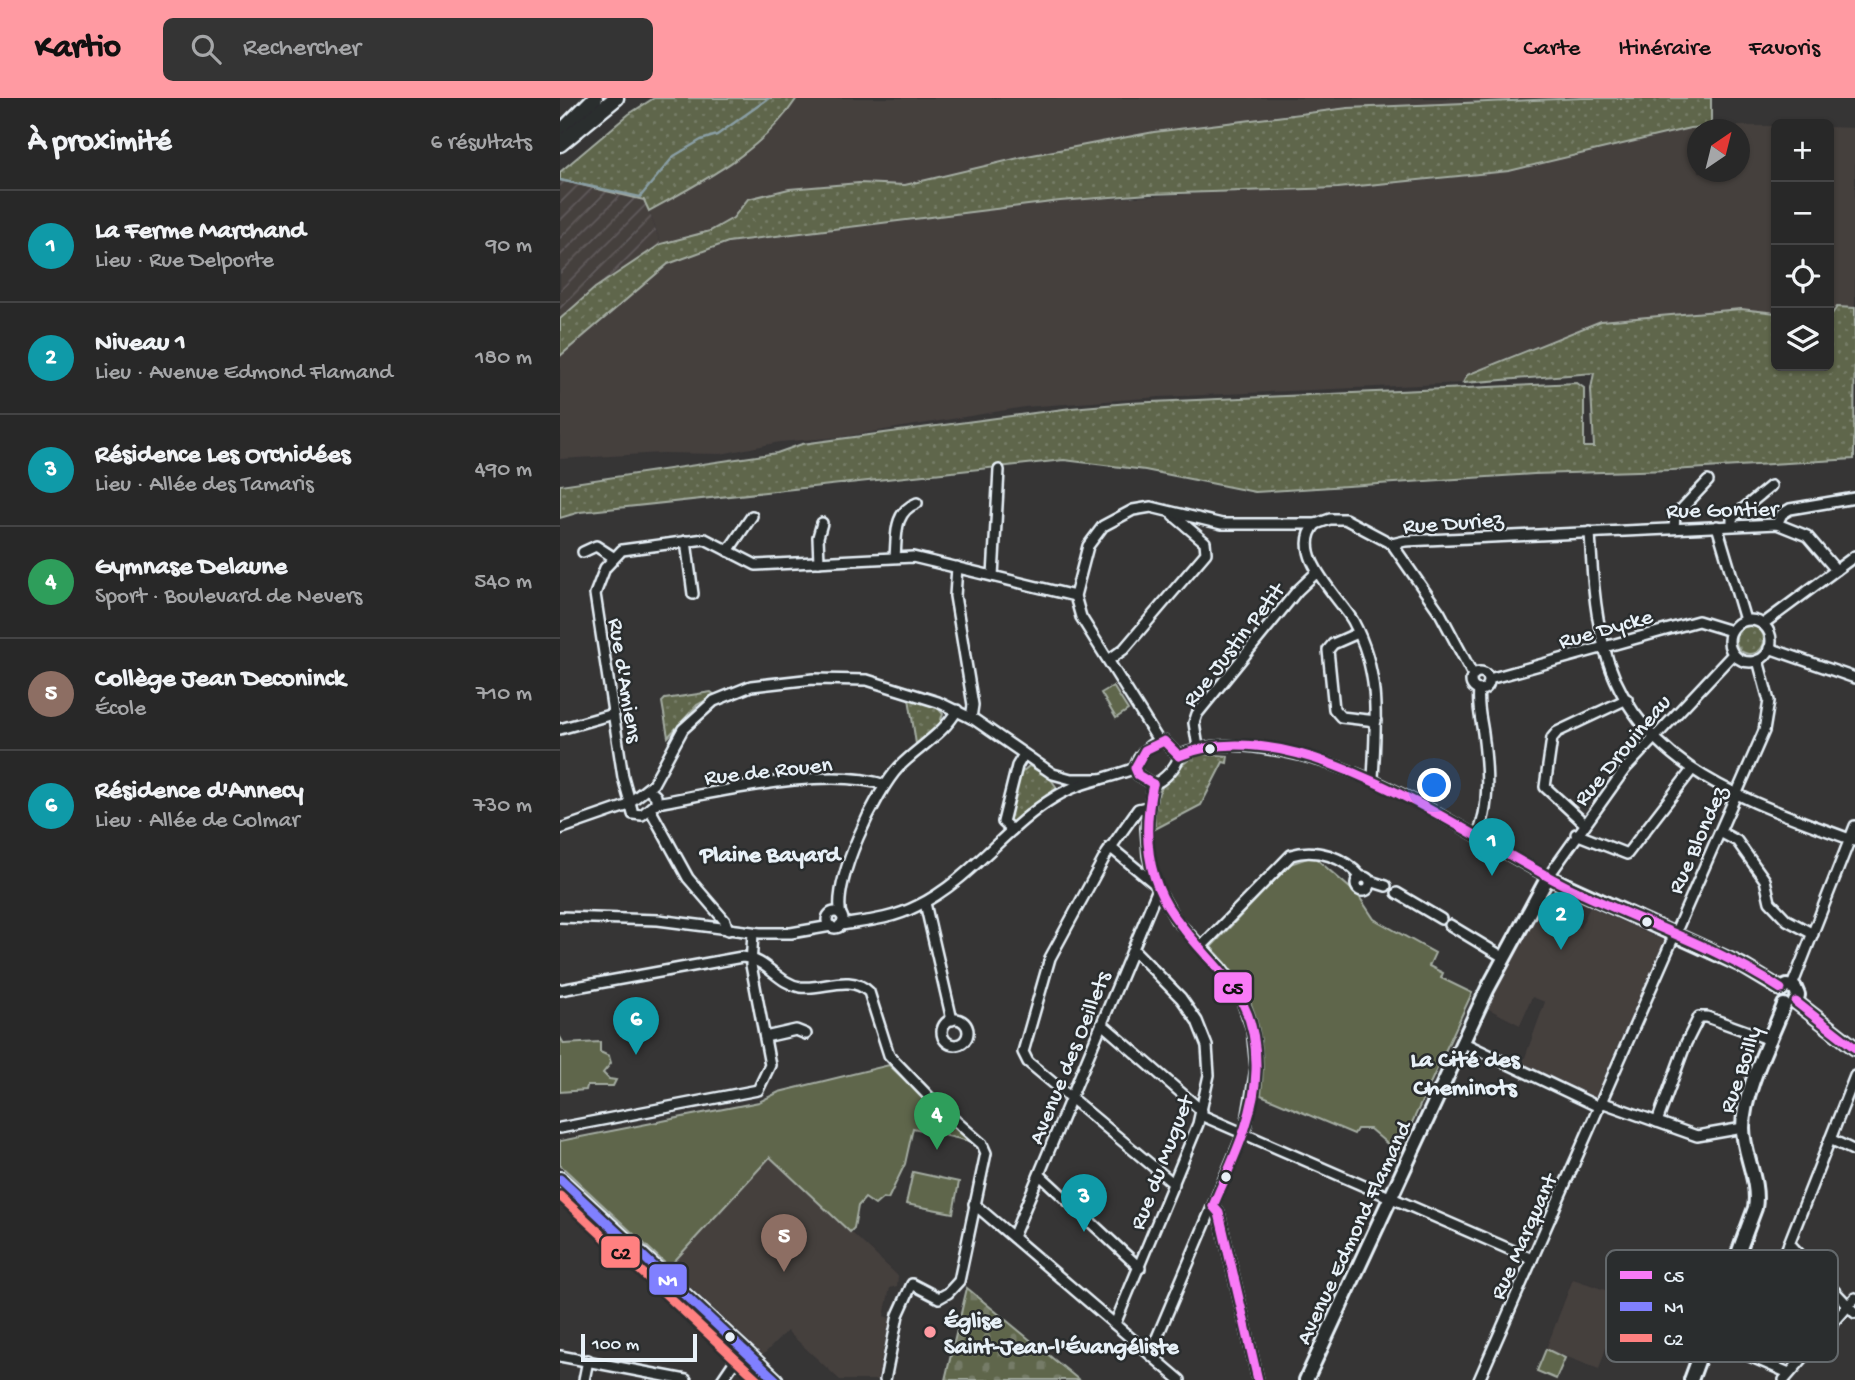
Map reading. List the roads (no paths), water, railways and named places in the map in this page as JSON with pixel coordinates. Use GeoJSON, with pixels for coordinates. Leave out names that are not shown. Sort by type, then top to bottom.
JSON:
{"type":"FeatureCollection","features":[{"type":"Feature","properties":{"kind":"main road"},"geometry":{"type":"LineString","coordinates":[[560,130],[595,98]]}},
{"type":"Feature","properties":{"kind":"main road"},"geometry":{"type":"LineString","coordinates":[[560,144],[616,98]]}},
{"type":"Feature","properties":{"kind":"street"},"geometry":{"type":"LineString","coordinates":[[560,130],[589,98]]}},
{"type":"Feature","properties":{"kind":"street"},"geometry":{"type":"LineString","coordinates":[[993,576],[999,470]]}},
{"type":"Feature","properties":{"kind":"street"},"geometry":{"type":"LineString","coordinates":[[1674,528],[1676,514],[1708,481]]}},
{"type":"Feature","properties":{"kind":"street"},"geometry":{"type":"LineString","coordinates":[[1732,525],[1732,518],[1771,486]]}},
{"type":"Feature","properties":{"kind":"street"},"geometry":{"type":"LineString","coordinates":[[1777,524],[1781,515],[1790,509],[1855,498]]}},
{"type":"Feature","properties":{"kind":"street"},"geometry":{"type":"LineString","coordinates":[[895,558],[900,517],[917,503]]}},
{"type":"Feature","properties":{"kind":"street"},"geometry":{"type":"LineString","coordinates":[[1179,755],[1167,743],[1158,740],[1082,617],[1075,596],[1084,554],[1094,534],[1113,519],[1136,509],[1170,512],[1219,524],[1316,524],[1308,540],[1317,572],[1359,633],[1373,677],[1376,721],[1373,778]]}},
{"type":"Feature","properties":{"kind":"street"},"geometry":{"type":"LineString","coordinates":[[1110,659],[1122,650],[1205,555],[1205,542],[1170,512]]}},
{"type":"Feature","properties":{"kind":"street"},"geometry":{"type":"LineString","coordinates":[[728,551],[752,516]]}},
{"type":"Feature","properties":{"kind":"street","name":"Rue Duriez"},"geometry":{"type":"LineString","coordinates":[[1316,524],[1325,519],[1348,520],[1392,544],[1405,541],[1590,532]]}},
{"type":"Feature","properties":{"kind":"street"},"geometry":{"type":"LineString","coordinates":[[819,562],[818,537],[822,523]]}},
{"type":"Feature","properties":{"kind":"street","name":"Rue Gontier"},"geometry":{"type":"LineString","coordinates":[[1590,532],[1777,524],[1807,536],[1836,570]]}},
{"type":"Feature","properties":{"kind":"street"},"geometry":{"type":"LineString","coordinates":[[1717,526],[1745,620]]}},
{"type":"Feature","properties":{"kind":"street"},"geometry":{"type":"LineString","coordinates":[[1590,532],[1604,647],[1627,699],[1653,736],[1692,771],[1736,795],[1852,840]]}},
{"type":"Feature","properties":{"kind":"street"},"geometry":{"type":"LineString","coordinates":[[583,552],[597,546],[613,557],[626,549],[708,539],[756,565],[913,557],[1075,596]]}},
{"type":"Feature","properties":{"kind":"street"},"geometry":{"type":"LineString","coordinates":[[686,541],[694,594]]}},
{"type":"Feature","properties":{"kind":"street"},"geometry":{"type":"LineString","coordinates":[[1392,544],[1440,613],[1473,675],[1471,683],[1479,690]]}},
{"type":"Feature","properties":{"kind":"street"},"geometry":{"type":"LineString","coordinates":[[1763,624],[1855,556]]}},
{"type":"Feature","properties":{"kind":"street","name":"Rue d'Amiens"},"geometry":{"type":"LineString","coordinates":[[613,557],[602,572],[596,590],[623,777],[630,803]]}},
{"type":"Feature","properties":{"kind":"street"},"geometry":{"type":"LineString","coordinates":[[957,567],[955,591],[973,705],[971,718]]}},
{"type":"Feature","properties":{"kind":"street","name":"Rue Justin Petit"},"geometry":{"type":"LineString","coordinates":[[1198,747],[1194,723],[1197,714],[1297,591],[1317,572]]}},
{"type":"Feature","properties":{"kind":"street"},"geometry":{"type":"LineString","coordinates":[[1745,620],[1763,624],[1770,635],[1769,648],[1758,660],[1745,661],[1733,654],[1728,643],[1731,631],[1745,620]]}},
{"type":"Feature","properties":{"kind":"street","name":"Rue Dycke"},"geometry":{"type":"LineString","coordinates":[[1473,675],[1483,672],[1489,679],[1698,621],[1731,631]]}},
{"type":"Feature","properties":{"kind":"street"},"geometry":{"type":"LineString","coordinates":[[1359,633],[1333,644],[1328,650],[1334,709],[1341,717],[1376,721]]}},
{"type":"Feature","properties":{"kind":"street"},"geometry":{"type":"LineString","coordinates":[[1769,648],[1855,678]]}},
{"type":"Feature","properties":{"kind":"street","name":"Rue Drouineau"},"geometry":{"type":"LineString","coordinates":[[1548,877],[1584,823],[1653,736],[1733,654]]}},
{"type":"Feature","properties":{"kind":"street","name":"Rue Blondez"},"geometry":{"type":"LineString","coordinates":[[1600,1104],[1768,719],[1769,696],[1758,660]]}},
{"type":"Feature","properties":{"kind":"street"},"geometry":{"type":"LineString","coordinates":[[560,829],[630,803],[645,790],[687,724],[718,698],[747,687],[855,678],[927,698],[957,710],[1023,756],[1061,777],[1100,779]]}},
{"type":"Feature","properties":{"kind":"street"},"geometry":{"type":"LineString","coordinates":[[1479,690],[1487,687],[1489,679]]}},
{"type":"Feature","properties":{"kind":"street"},"geometry":{"type":"LineString","coordinates":[[1477,836],[1482,823],[1486,775],[1478,706],[1479,690]]}},
{"type":"Feature","properties":{"kind":"street"},"geometry":{"type":"LineString","coordinates":[[1584,823],[1546,789],[1552,738],[1557,732],[1627,699]]}},
{"type":"Feature","properties":{"kind":"street"},"geometry":{"type":"LineString","coordinates":[[829,916],[842,889],[864,823],[885,785],[903,763],[948,723],[957,710]]}},
{"type":"Feature","properties":{"kind":"street"},"geometry":{"type":"LineString","coordinates":[[560,729],[584,719],[613,714]]}},
{"type":"Feature","properties":{"kind":"street"},"geometry":{"type":"LineString","coordinates":[[1153,784],[1138,775],[1135,768],[1137,761],[1158,740]]}},
{"type":"Feature","properties":{"kind":"street"},"geometry":{"type":"LineString","coordinates":[[1179,755],[1198,747],[1240,746],[1286,751],[1326,761],[1373,778],[1548,877],[1798,993],[1790,1003]]}},
{"type":"Feature","properties":{"kind":"street"},"geometry":{"type":"LineString","coordinates":[[1156,887],[1147,849],[1147,807],[1153,784],[1161,780],[1178,761],[1179,755]]}},
{"type":"Feature","properties":{"kind":"street"},"geometry":{"type":"LineString","coordinates":[[1012,830],[1003,822],[1017,766],[1023,756]]}},
{"type":"Feature","properties":{"kind":"street"},"geometry":{"type":"LineString","coordinates":[[560,917],[658,920],[753,933],[791,933],[879,920],[925,902],[961,877],[1012,830],[1056,796],[1135,768]]}},
{"type":"Feature","properties":{"kind":"street"},"geometry":{"type":"LineString","coordinates":[[1576,834],[1627,854],[1692,771]]}},
{"type":"Feature","properties":{"kind":"street","name":"Rue d'Amiens"},"geometry":{"type":"LineString","coordinates":[[623,777],[631,786],[645,790]]}},
{"type":"Feature","properties":{"kind":"street","name":"Rue de Rouen"},"geometry":{"type":"LineString","coordinates":[[630,803],[632,813],[639,816],[653,806],[809,780],[858,781],[885,785]]}},
{"type":"Feature","properties":{"kind":"street"},"geometry":{"type":"LineString","coordinates":[[645,790],[655,794],[653,806],[684,873],[725,921],[728,930]]}},
{"type":"Feature","properties":{"kind":"street"},"geometry":{"type":"LineString","coordinates":[[1147,807],[1134,813],[1110,847],[1046,967],[1023,1050],[1028,1062],[1174,1184]]}},
{"type":"Feature","properties":{"kind":"street"},"geometry":{"type":"LineString","coordinates":[[1855,826],[1852,840],[1813,934],[1779,999],[1790,1003],[1855,1048]]}},
{"type":"Feature","properties":{"kind":"street"},"geometry":{"type":"LineString","coordinates":[[1720,832],[1737,841],[1766,881],[1769,901],[1784,917],[1813,934]]}},
{"type":"Feature","properties":{"kind":"street"},"geometry":{"type":"LineString","coordinates":[[1110,847],[1156,887],[1176,920],[1235,987],[1252,1029],[1255,1073],[1244,1133],[1157,1345],[1150,1354]]}},
{"type":"Feature","properties":{"kind":"street"},"geometry":{"type":"LineString","coordinates":[[1201,947],[1291,855],[1307,851],[1324,853],[1365,879],[1386,886]]}},
{"type":"Feature","properties":{"kind":"street","name":"Avenue Edmond Flamand"},"geometry":{"type":"LineString","coordinates":[[1307,1380],[1462,1042],[1503,957],[1548,877]]}},
{"type":"Feature","properties":{"kind":"street","name":"Avenue des Oeillets"},"geometry":{"type":"LineString","coordinates":[[1013,1237],[1072,1099],[1156,887]]}},
{"type":"Feature","properties":{"kind":"street"},"geometry":{"type":"LineString","coordinates":[[836,926],[841,915],[842,889]]}},
{"type":"Feature","properties":{"kind":"street"},"geometry":{"type":"LineString","coordinates":[[1397,893],[1441,919]]}},
{"type":"Feature","properties":{"kind":"street"},"geometry":{"type":"LineString","coordinates":[[925,902],[952,1020]]}},
{"type":"Feature","properties":{"kind":"street"},"geometry":{"type":"LineString","coordinates":[[829,916],[835,912],[841,915]]}},
{"type":"Feature","properties":{"kind":"street"},"geometry":{"type":"LineString","coordinates":[[829,916],[836,926]]}},
{"type":"Feature","properties":{"kind":"street"},"geometry":{"type":"LineString","coordinates":[[1450,925],[1503,957]]}},
{"type":"Feature","properties":{"kind":"street"},"geometry":{"type":"LineString","coordinates":[[560,1128],[757,1092],[770,1071],[751,958],[753,933]]}},
{"type":"Feature","properties":{"kind":"street","name":"Rue du Muguet"},"geometry":{"type":"LineString","coordinates":[[1115,1324],[1202,1113],[1209,1069],[1201,1030],[1181,998],[1133,949]]}},
{"type":"Feature","properties":{"kind":"street"},"geometry":{"type":"LineString","coordinates":[[560,990],[736,958],[751,958],[764,963],[797,986],[848,982],[866,989],[874,1000],[884,1045],[892,1059],[985,1149],[959,1281],[939,1298],[912,1284],[896,1322],[885,1380]]}},
{"type":"Feature","properties":{"kind":"street","name":"Rue Boilly"},"geometry":{"type":"LineString","coordinates":[[1462,1042],[1600,1104],[1697,1136],[1743,1128],[1748,1100],[1771,1040],[1790,1003]]}},
{"type":"Feature","properties":{"kind":"street"},"geometry":{"type":"LineString","coordinates":[[1657,1122],[1686,1043],[1699,1017],[1707,1017],[1771,1040]]}},
{"type":"Feature","properties":{"kind":"street"},"geometry":{"type":"LineString","coordinates":[[1102,1024],[1202,1113],[1532,1259]]}},
{"type":"Feature","properties":{"kind":"street"},"geometry":{"type":"LineString","coordinates":[[765,1037],[796,1030],[806,1034]]}},
{"type":"Feature","properties":{"kind":"street"},"geometry":{"type":"LineString","coordinates":[[1786,1250],[1855,1076]]}},
{"type":"Feature","properties":{"kind":"street","name":"Rue Marquant"},"geometry":{"type":"LineString","coordinates":[[1479,1380],[1600,1104]]}},
{"type":"Feature","properties":{"kind":"street"},"geometry":{"type":"LineString","coordinates":[[1739,1250],[1756,1203],[1743,1128]]}},
{"type":"Feature","properties":{"kind":"street"},"geometry":{"type":"LineString","coordinates":[[1830,1139],[1855,1151]]}},
{"type":"Feature","properties":{"kind":"street"},"geometry":{"type":"LineString","coordinates":[[1040,1175],[1140,1268]]}},
{"type":"Feature","properties":{"kind":"street"},"geometry":{"type":"LineString","coordinates":[[560,1179],[776,1380]]}},
{"type":"Feature","properties":{"kind":"street"},"geometry":{"type":"LineString","coordinates":[[974,1204],[1180,1380]]}},
{"type":"Feature","properties":{"kind":"street"},"geometry":{"type":"LineString","coordinates":[[1213,1206],[1219,1213],[1258,1380]]}},
{"type":"Feature","properties":{"kind":"street"},"geometry":{"type":"LineString","coordinates":[[1789,1243],[1796,1250]]}},
{"type":"Feature","properties":{"kind":"street"},"geometry":{"type":"LineString","coordinates":[[1838,1295],[1851,1309]]}},
{"type":"Feature","properties":{"kind":"street"},"geometry":{"type":"LineString","coordinates":[[1838,1323],[1851,1309],[1855,1298]]}},
{"type":"Feature","properties":{"kind":"street"},"geometry":{"type":"LineString","coordinates":[[722,1380],[743,1349]]}},
{"type":"Feature","properties":{"kind":"street"},"geometry":{"type":"LineString","coordinates":[[560,1356],[686,1380]]}},
{"type":"Feature","properties":{"kind":"street"},"geometry":{"type":"LineString","coordinates":[[584,1380],[588,1360]]}},
{"type":"Feature","properties":{"kind":"street"},"geometry":{"type":"LineString","coordinates":[[1691,1380],[1698,1362]]}},
{"type":"Feature","properties":{"kind":"street"},"geometry":{"type":"LineString","coordinates":[[1757,1362],[1786,1377],[1800,1362]]}},
{"type":"Feature","properties":{"kind":"waterway"},"geometry":{"type":"LineString","coordinates":[[560,180],[640,197],[674,156],[701,140],[717,135],[769,98]]}},
{"type":"Feature","properties":{"kind":"place","name":"La Ferme Marchand"},"geometry":{"type":"Point","coordinates":[1492,876]}},
{"type":"Feature","properties":{"kind":"place","name":"Niveau 1"},"geometry":{"type":"Point","coordinates":[1561,950]}},
{"type":"Feature","properties":{"kind":"place","name":"Résidence d'Annecy"},"geometry":{"type":"Point","coordinates":[636,1055]}},
{"type":"Feature","properties":{"kind":"place","name":"Gymnase Delaune"},"geometry":{"type":"Point","coordinates":[937,1150]}},
{"type":"Feature","properties":{"kind":"place","name":"Résidence Les Orchidées"},"geometry":{"type":"Point","coordinates":[1084,1232]}},
{"type":"Feature","properties":{"kind":"place","name":"Collège Jean Deconinck"},"geometry":{"type":"Point","coordinates":[784,1272]}},
{"type":"Feature","properties":{"kind":"place","name":"Église Saint-Jean-l'Évangéliste"},"geometry":{"type":"Point","coordinates":[930,1332]}},
{"type":"Feature","properties":{"kind":"district","name":"Plaine Bayard"},"geometry":{"type":"Point","coordinates":[770,853]}},
{"type":"Feature","properties":{"kind":"district","name":"La Cité des Cheminots"},"geometry":{"type":"Point","coordinates":[1465,1072]}}]}
